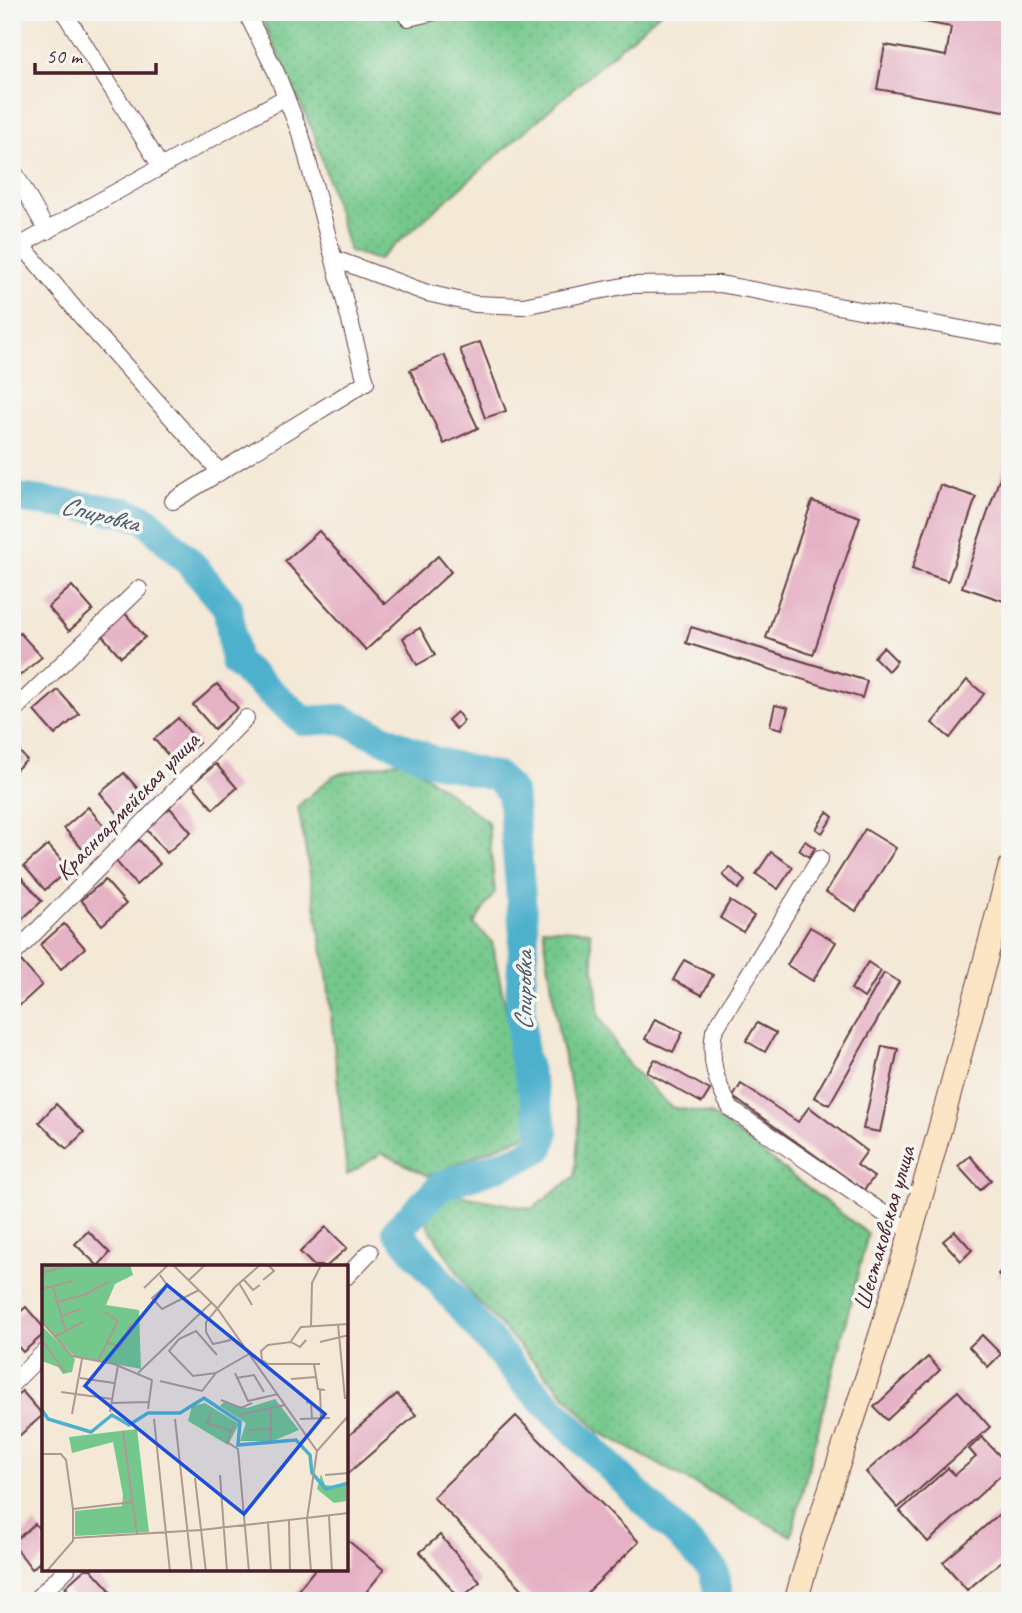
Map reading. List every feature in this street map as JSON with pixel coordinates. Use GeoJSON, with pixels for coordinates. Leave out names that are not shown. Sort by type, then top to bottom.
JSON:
{"type":"FeatureCollection","features":[{"type":"Feature","properties":{"kind":"main road","name":"Шестаковская улица"},"geometry":{"type":"LineString","coordinates":[[796,1601],[812,1542],[911,1232],[1010,867]]}},
{"type":"Feature","properties":{"kind":"street"},"geometry":{"type":"LineString","coordinates":[[64,12],[161,167]]}},
{"type":"Feature","properties":{"kind":"street"},"geometry":{"type":"LineString","coordinates":[[173,501],[366,382],[302,138],[246,12]]}},
{"type":"Feature","properties":{"kind":"street"},"geometry":{"type":"LineString","coordinates":[[404,12],[408,18],[435,12]]}},
{"type":"Feature","properties":{"kind":"street"},"geometry":{"type":"LineString","coordinates":[[220,472],[17,248],[286,97]]}},
{"type":"Feature","properties":{"kind":"street"},"geometry":{"type":"LineString","coordinates":[[12,168],[47,231]]}},
{"type":"Feature","properties":{"kind":"street"},"geometry":{"type":"LineString","coordinates":[[335,260],[427,293],[475,304],[523,306],[628,285],[720,284],[1010,338]]}},
{"type":"Feature","properties":{"kind":"street"},"geometry":{"type":"LineString","coordinates":[[12,712],[139,589]]}},
{"type":"Feature","properties":{"kind":"street","name":"Красноармейская улица"},"geometry":{"type":"LineString","coordinates":[[12,956],[246,718]]}},
{"type":"Feature","properties":{"kind":"street"},"geometry":{"type":"LineString","coordinates":[[820,858],[714,1031],[710,1051],[716,1082],[731,1109],[911,1232]]}},
{"type":"Feature","properties":{"kind":"street"},"geometry":{"type":"LineString","coordinates":[[348,1275],[370,1252]]}},
{"type":"Feature","properties":{"kind":"street"},"geometry":{"type":"LineString","coordinates":[[12,1384],[42,1355]]}},
{"type":"Feature","properties":{"kind":"street"},"geometry":{"type":"LineString","coordinates":[[34,1601],[65,1571]]}},
{"type":"Feature","properties":{"kind":"green space"},"geometry":{"type":"Polygon","coordinates":[[[259,12],[661,12],[378,260],[349,251],[315,136],[259,12]]]}},
{"type":"Feature","properties":{"kind":"green space"},"geometry":{"type":"Polygon","coordinates":[[[405,760],[488,822],[495,892],[474,924],[492,942],[531,1133],[428,1176],[382,1153],[347,1175],[327,975],[298,806],[334,775],[405,760]]]}},
{"type":"Feature","properties":{"kind":"green space"},"geometry":{"type":"Polygon","coordinates":[[[543,928],[590,931],[599,1016],[627,1063],[671,1107],[711,1114],[868,1234],[791,1536],[599,1432],[471,1294],[428,1226],[428,1206],[444,1192],[532,1209],[575,1176],[579,1121],[559,1035],[543,928]]]}},
{"type":"Feature","properties":{"kind":"building"},"geometry":{"type":"Polygon","coordinates":[[[871,12],[1010,12],[1004,60],[1010,62],[1010,112],[877,89],[885,45],[946,56],[951,27],[871,12]]]}},
{"type":"Feature","properties":{"kind":"building"},"geometry":{"type":"Polygon","coordinates":[[[480,342],[506,411],[485,418],[460,349],[480,342]]]}},
{"type":"Feature","properties":{"kind":"building"},"geometry":{"type":"Polygon","coordinates":[[[444,355],[478,428],[444,444],[410,370],[444,355]]]}},
{"type":"Feature","properties":{"kind":"building"},"geometry":{"type":"Polygon","coordinates":[[[1010,451],[1010,603],[962,587],[1010,451]]]}},
{"type":"Feature","properties":{"kind":"building"},"geometry":{"type":"Polygon","coordinates":[[[940,485],[976,497],[948,581],[912,569],[940,485]]]}},
{"type":"Feature","properties":{"kind":"building"},"geometry":{"type":"Polygon","coordinates":[[[812,501],[860,517],[813,655],[766,638],[812,501]]]}},
{"type":"Feature","properties":{"kind":"building"},"geometry":{"type":"Polygon","coordinates":[[[319,531],[385,604],[438,556],[451,572],[366,650],[285,561],[319,531]]]}},
{"type":"Feature","properties":{"kind":"building"},"geometry":{"type":"Polygon","coordinates":[[[72,586],[93,610],[69,631],[48,607],[72,586]]]}},
{"type":"Feature","properties":{"kind":"building"},"geometry":{"type":"Polygon","coordinates":[[[124,612],[145,637],[121,657],[100,633],[124,612]]]}},
{"type":"Feature","properties":{"kind":"building"},"geometry":{"type":"Polygon","coordinates":[[[691,627],[867,681],[862,698],[686,643],[691,627]]]}},
{"type":"Feature","properties":{"kind":"building"},"geometry":{"type":"Polygon","coordinates":[[[420,628],[435,655],[417,665],[403,638],[420,628]]]}},
{"type":"Feature","properties":{"kind":"building"},"geometry":{"type":"Polygon","coordinates":[[[20,633],[42,657],[18,677],[12,671],[12,640],[20,633]]]}},
{"type":"Feature","properties":{"kind":"building"},"geometry":{"type":"Polygon","coordinates":[[[883,647],[897,661],[888,671],[874,657],[883,647]]]}},
{"type":"Feature","properties":{"kind":"building"},"geometry":{"type":"Polygon","coordinates":[[[967,680],[984,694],[950,738],[932,723],[967,680]]]}},
{"type":"Feature","properties":{"kind":"building"},"geometry":{"type":"Polygon","coordinates":[[[217,684],[238,708],[214,729],[193,705],[217,684]]]}},
{"type":"Feature","properties":{"kind":"building"},"geometry":{"type":"Polygon","coordinates":[[[58,690],[79,714],[55,735],[34,711],[58,690]]]}},
{"type":"Feature","properties":{"kind":"building"},"geometry":{"type":"Polygon","coordinates":[[[775,705],[788,708],[782,729],[770,726],[775,705]]]}},
{"type":"Feature","properties":{"kind":"building"},"geometry":{"type":"Polygon","coordinates":[[[457,712],[464,721],[456,729],[448,720],[457,712]]]}},
{"type":"Feature","properties":{"kind":"building"},"geometry":{"type":"Polygon","coordinates":[[[178,718],[199,743],[175,763],[154,739],[178,718]]]}},
{"type":"Feature","properties":{"kind":"building"},"geometry":{"type":"Polygon","coordinates":[[[12,743],[27,760],[12,773],[12,743]]]}},
{"type":"Feature","properties":{"kind":"building"},"geometry":{"type":"Polygon","coordinates":[[[216,764],[237,788],[213,809],[192,784],[216,764]]]}},
{"type":"Feature","properties":{"kind":"building"},"geometry":{"type":"Polygon","coordinates":[[[124,773],[145,797],[121,817],[100,793],[124,773]]]}},
{"type":"Feature","properties":{"kind":"building"},"geometry":{"type":"Polygon","coordinates":[[[88,807],[109,832],[85,852],[64,828],[88,807]]]}},
{"type":"Feature","properties":{"kind":"building"},"geometry":{"type":"Polygon","coordinates":[[[170,808],[191,832],[167,853],[146,829],[170,808]]]}},
{"type":"Feature","properties":{"kind":"building"},"geometry":{"type":"Polygon","coordinates":[[[827,812],[833,817],[822,833],[816,829],[827,812]]]}},
{"type":"Feature","properties":{"kind":"building"},"geometry":{"type":"Polygon","coordinates":[[[865,829],[896,848],[856,911],[826,892],[865,829]]]}},
{"type":"Feature","properties":{"kind":"building"},"geometry":{"type":"Polygon","coordinates":[[[139,840],[160,864],[136,885],[115,860],[139,840]]]}},
{"type":"Feature","properties":{"kind":"building"},"geometry":{"type":"Polygon","coordinates":[[[805,841],[815,848],[809,857],[799,850],[805,841]]]}},
{"type":"Feature","properties":{"kind":"building"},"geometry":{"type":"Polygon","coordinates":[[[48,845],[69,869],[45,890],[24,866],[48,845]]]}},
{"type":"Feature","properties":{"kind":"building"},"geometry":{"type":"Polygon","coordinates":[[[771,852],[793,867],[778,889],[756,874],[771,852]]]}},
{"type":"Feature","properties":{"kind":"building"},"geometry":{"type":"Polygon","coordinates":[[[730,867],[745,881],[738,889],[723,875],[730,867]]]}},
{"type":"Feature","properties":{"kind":"building"},"geometry":{"type":"Polygon","coordinates":[[[21,877],[42,901],[19,922],[12,915],[12,885],[21,877]]]}},
{"type":"Feature","properties":{"kind":"building"},"geometry":{"type":"Polygon","coordinates":[[[105,880],[126,904],[102,925],[81,900],[105,880]]]}},
{"type":"Feature","properties":{"kind":"building"},"geometry":{"type":"Polygon","coordinates":[[[730,901],[754,916],[743,932],[720,918],[730,901]]]}},
{"type":"Feature","properties":{"kind":"building"},"geometry":{"type":"Polygon","coordinates":[[[64,924],[85,948],[61,969],[40,945],[64,924]]]}},
{"type":"Feature","properties":{"kind":"building"},"geometry":{"type":"Polygon","coordinates":[[[810,927],[836,942],[813,981],[787,965],[810,927]]]}},
{"type":"Feature","properties":{"kind":"building"},"geometry":{"type":"Polygon","coordinates":[[[684,960],[713,975],[702,995],[673,980],[684,960]]]}},
{"type":"Feature","properties":{"kind":"building"},"geometry":{"type":"Polygon","coordinates":[[[21,961],[42,985],[19,1006],[12,998],[12,968],[21,961]]]}},
{"type":"Feature","properties":{"kind":"building"},"geometry":{"type":"Polygon","coordinates":[[[868,962],[881,971],[864,998],[851,989],[868,962]]]}},
{"type":"Feature","properties":{"kind":"building"},"geometry":{"type":"Polygon","coordinates":[[[884,973],[899,982],[829,1105],[814,1097],[884,973]]]}},
{"type":"Feature","properties":{"kind":"building"},"geometry":{"type":"Polygon","coordinates":[[[655,1019],[683,1032],[673,1052],[645,1039],[655,1019]]]}},
{"type":"Feature","properties":{"kind":"building"},"geometry":{"type":"Polygon","coordinates":[[[757,1023],[776,1033],[765,1052],[746,1041],[757,1023]]]}},
{"type":"Feature","properties":{"kind":"building"},"geometry":{"type":"Polygon","coordinates":[[[882,1046],[898,1049],[880,1132],[863,1129],[882,1046]]]}},
{"type":"Feature","properties":{"kind":"building"},"geometry":{"type":"Polygon","coordinates":[[[655,1059],[710,1090],[702,1103],[647,1072],[655,1059]]]}},
{"type":"Feature","properties":{"kind":"building"},"geometry":{"type":"Polygon","coordinates":[[[741,1084],[798,1122],[809,1107],[867,1151],[857,1165],[874,1177],[864,1190],[733,1097],[741,1084]]]}},
{"type":"Feature","properties":{"kind":"building"},"geometry":{"type":"Polygon","coordinates":[[[56,1104],[84,1132],[67,1149],[39,1122],[56,1104]]]}},
{"type":"Feature","properties":{"kind":"building"},"geometry":{"type":"Polygon","coordinates":[[[970,1156],[991,1180],[980,1190],[958,1166],[970,1156]]]}},
{"type":"Feature","properties":{"kind":"building"},"geometry":{"type":"Polygon","coordinates":[[[326,1227],[347,1248],[328,1265],[313,1265],[300,1252],[326,1227]]]}},
{"type":"Feature","properties":{"kind":"building"},"geometry":{"type":"Polygon","coordinates":[[[88,1231],[110,1253],[97,1265],[75,1244],[88,1231]]]}},
{"type":"Feature","properties":{"kind":"building"},"geometry":{"type":"Polygon","coordinates":[[[955,1231],[972,1250],[961,1261],[943,1241],[955,1231]]]}},
{"type":"Feature","properties":{"kind":"building"},"geometry":{"type":"Polygon","coordinates":[[[1010,1263],[1010,1287],[998,1274],[1010,1263]]]}},
{"type":"Feature","properties":{"kind":"building"},"geometry":{"type":"Polygon","coordinates":[[[26,1307],[42,1326],[42,1336],[23,1352],[12,1340],[12,1319],[26,1307]]]}},
{"type":"Feature","properties":{"kind":"building"},"geometry":{"type":"Polygon","coordinates":[[[982,1335],[1001,1354],[988,1367],[969,1347],[982,1335]]]}},
{"type":"Feature","properties":{"kind":"building"},"geometry":{"type":"Polygon","coordinates":[[[928,1357],[940,1370],[887,1420],[874,1407],[928,1357]]]}},
{"type":"Feature","properties":{"kind":"building"},"geometry":{"type":"Polygon","coordinates":[[[22,1391],[42,1414],[19,1436],[12,1428],[12,1399],[22,1391]]]}},
{"type":"Feature","properties":{"kind":"building"},"geometry":{"type":"Polygon","coordinates":[[[958,1391],[990,1427],[898,1508],[866,1472],[958,1391]]]}},
{"type":"Feature","properties":{"kind":"building"},"geometry":{"type":"Polygon","coordinates":[[[397,1394],[416,1415],[348,1473],[348,1436],[397,1394]]]}},
{"type":"Feature","properties":{"kind":"building"},"geometry":{"type":"Polygon","coordinates":[[[516,1416],[639,1542],[579,1601],[534,1601],[433,1497],[516,1416]]]}},
{"type":"Feature","properties":{"kind":"building"},"geometry":{"type":"Polygon","coordinates":[[[982,1437],[1010,1467],[928,1542],[900,1511],[948,1468],[955,1475],[976,1457],[969,1449],[982,1437]]]}},
{"type":"Feature","properties":{"kind":"building"},"geometry":{"type":"Polygon","coordinates":[[[1010,1505],[1010,1554],[967,1590],[943,1562],[1010,1505]]]}},
{"type":"Feature","properties":{"kind":"building"},"geometry":{"type":"Polygon","coordinates":[[[35,1524],[42,1532],[42,1560],[32,1569],[12,1543],[35,1524]]]}},
{"type":"Feature","properties":{"kind":"building"},"geometry":{"type":"Polygon","coordinates":[[[440,1535],[480,1582],[460,1599],[420,1552],[440,1535]]]}},
{"type":"Feature","properties":{"kind":"building"},"geometry":{"type":"Polygon","coordinates":[[[348,1541],[384,1570],[359,1601],[289,1601],[313,1571],[348,1571],[348,1541]]]}},
{"type":"Feature","properties":{"kind":"building"},"geometry":{"type":"Polygon","coordinates":[[[83,1571],[93,1571],[110,1590],[98,1601],[77,1601],[65,1587],[83,1571]]]}},
{"type":"Feature","properties":{"kind":"waterway","name":"Спировка"},"geometry":{"type":"LineString","coordinates":[[12,494],[17,498],[125,512],[145,519],[192,565],[228,608],[235,661],[304,721],[341,719],[433,761],[498,777],[512,793],[524,934],[520,998],[523,1054],[544,1133],[540,1147],[518,1159],[442,1185],[397,1230],[521,1378],[713,1569],[720,1601]]}}]}
